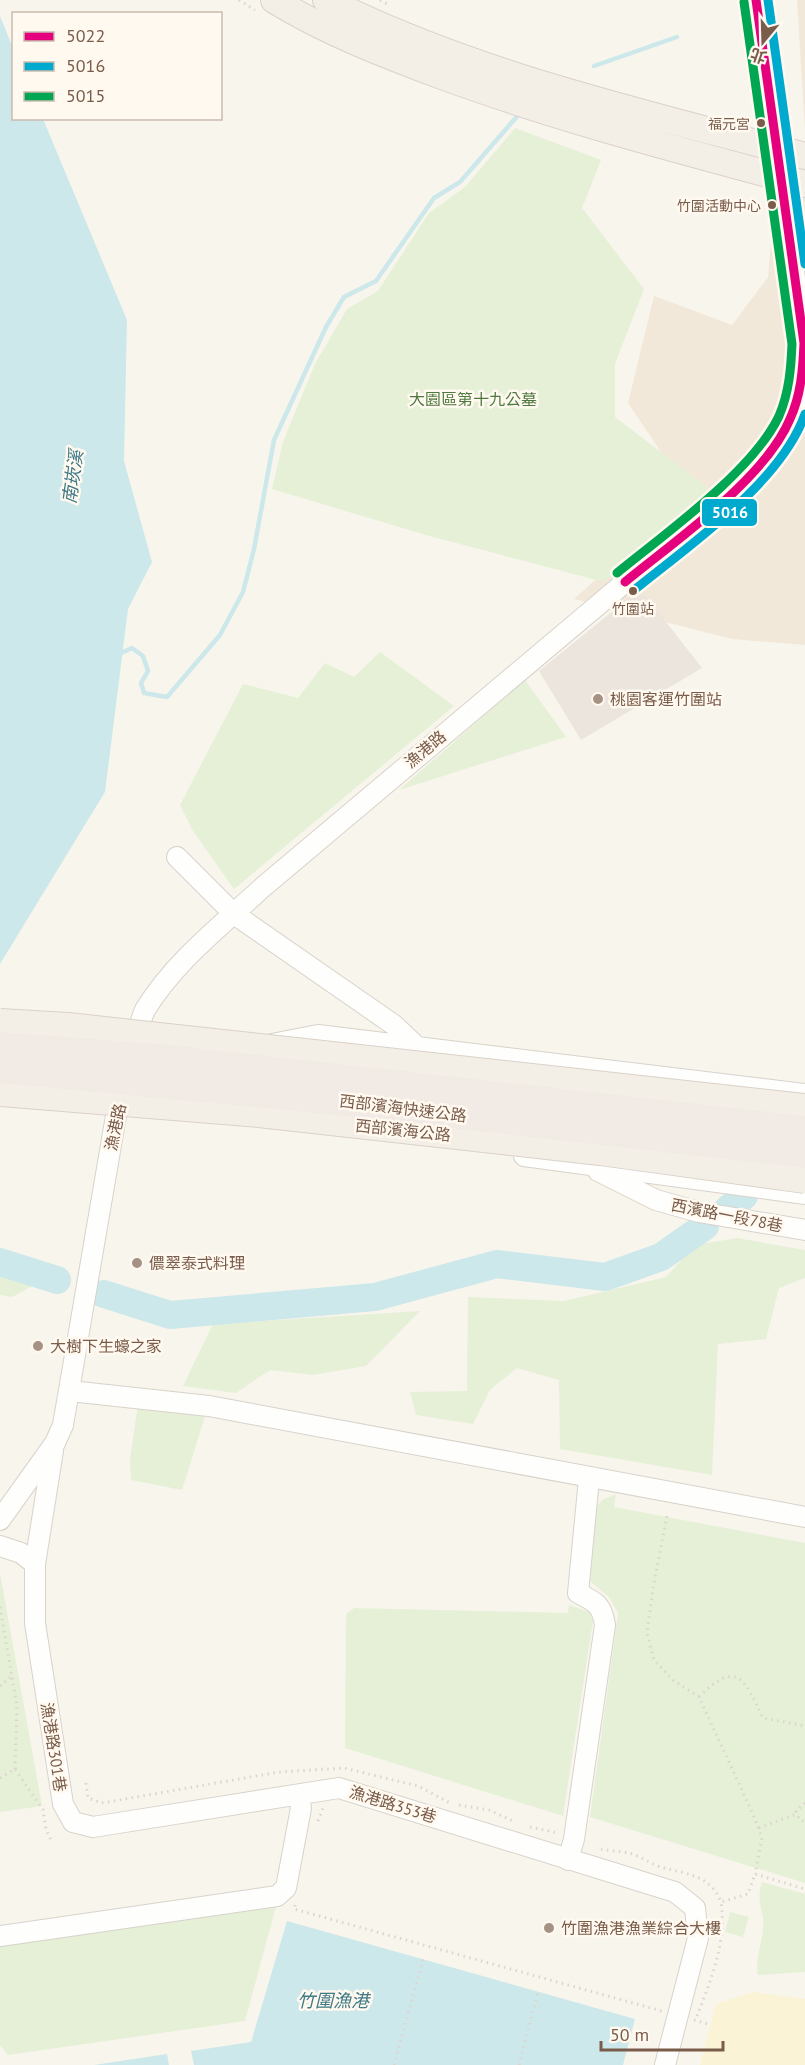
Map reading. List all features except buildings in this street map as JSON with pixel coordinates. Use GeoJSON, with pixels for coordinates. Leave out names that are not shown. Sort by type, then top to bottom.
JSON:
{"type":"FeatureCollection","features":[{"type":"Feature","properties":{"kind":"highway","name":"西部濱海快速公路"},"geometry":{"type":"LineString","coordinates":[[0,1046],[159,1058],[805,1130]]}},
{"type":"Feature","properties":{"kind":"highway","name":"西部濱海快速公路"},"geometry":{"type":"LineString","coordinates":[[0,1069],[338,1101],[805,1154]]}},
{"type":"Feature","properties":{"kind":"main road"},"geometry":{"type":"LineString","coordinates":[[274,0],[379,52],[494,96],[613,132],[793,181]]}},
{"type":"Feature","properties":{"kind":"main road"},"geometry":{"type":"LineString","coordinates":[[326,0],[384,28],[504,73],[619,108],[805,156]]}},
{"type":"Feature","properties":{"kind":"main road"},"geometry":{"type":"LineString","coordinates":[[0,1022],[80,1027],[805,1107]]}},
{"type":"Feature","properties":{"kind":"main road","name":"西部濱海公路"},"geometry":{"type":"LineString","coordinates":[[0,1093],[259,1114],[600,1152],[805,1180]]}},
{"type":"Feature","properties":{"kind":"street","name":"漁港路"},"geometry":{"type":"LineString","coordinates":[[0,1520],[55,1443],[63,1425],[116,1116],[144,1012],[171,975],[234,914],[488,695],[756,472],[788,431],[798,405],[805,360],[793,181],[777,148],[756,0]]}},
{"type":"Feature","properties":{"kind":"street"},"geometry":{"type":"LineString","coordinates":[[177,857],[234,914],[394,1025],[414,1044]]}},
{"type":"Feature","properties":{"kind":"street"},"geometry":{"type":"LineString","coordinates":[[135,1044],[231,1052],[318,1035],[414,1044],[805,1094]]}},
{"type":"Feature","properties":{"kind":"street"},"geometry":{"type":"LineString","coordinates":[[124,1086],[230,1095],[340,1130],[805,1194]]}},
{"type":"Feature","properties":{"kind":"street","name":"西濱路一段78巷"},"geometry":{"type":"LineString","coordinates":[[585,1164],[656,1200],[699,1212],[805,1230]]}},
{"type":"Feature","properties":{"kind":"street"},"geometry":{"type":"LineString","coordinates":[[70,1391],[209,1406],[589,1479],[805,1517]]}},
{"type":"Feature","properties":{"kind":"street","name":"漁港路301巷"},"geometry":{"type":"LineString","coordinates":[[55,1443],[35,1564],[35,1623],[63,1804],[73,1822],[93,1827],[299,1795]]}},
{"type":"Feature","properties":{"kind":"street"},"geometry":{"type":"LineString","coordinates":[[568,1860],[574,1839],[605,1625],[602,1610],[593,1600],[578,1593],[589,1479]]}},
{"type":"Feature","properties":{"kind":"street"},"geometry":{"type":"LineString","coordinates":[[0,1546],[21,1553],[35,1564]]}},
{"type":"Feature","properties":{"kind":"street","name":"漁港路353巷"},"geometry":{"type":"LineString","coordinates":[[299,1795],[339,1788],[358,1791],[568,1860],[675,1892],[694,1908],[698,1938],[665,2065]]}},
{"type":"Feature","properties":{"kind":"street"},"geometry":{"type":"LineString","coordinates":[[0,1936],[277,1896],[286,1888],[301,1808],[299,1795]]}},
{"type":"Feature","properties":{"kind":"path"},"geometry":{"type":"LineString","coordinates":[[380,0],[397,9]]}},
{"type":"Feature","properties":{"kind":"path"},"geometry":{"type":"LineString","coordinates":[[667,1516],[652,1588],[647,1633],[654,1660],[673,1680],[699,1697],[759,1828],[761,1847],[755,1874]]}},
{"type":"Feature","properties":{"kind":"path"},"geometry":{"type":"LineString","coordinates":[[0,1607],[17,1706],[15,1769],[43,1810],[46,1830],[52,1842]]}},
{"type":"Feature","properties":{"kind":"path"},"geometry":{"type":"LineString","coordinates":[[0,1686],[12,1676]]}},
{"type":"Feature","properties":{"kind":"path"},"geometry":{"type":"LineString","coordinates":[[699,1697],[715,1681],[725,1676],[737,1678],[748,1686],[763,1718],[805,1726]]}},
{"type":"Feature","properties":{"kind":"path"},"geometry":{"type":"LineString","coordinates":[[86,1783],[88,1798],[102,1803],[279,1772],[344,1768]]}},
{"type":"Feature","properties":{"kind":"path"},"geometry":{"type":"LineString","coordinates":[[0,1778],[15,1769]]}},
{"type":"Feature","properties":{"kind":"path"},"geometry":{"type":"LineString","coordinates":[[805,1803],[797,1808],[796,1814],[805,1822]]}},
{"type":"Feature","properties":{"kind":"path"},"geometry":{"type":"LineString","coordinates":[[315,1831],[322,1809],[331,1804]]}},
{"type":"Feature","properties":{"kind":"path"},"geometry":{"type":"LineString","coordinates":[[759,1828],[796,1814]]}},
{"type":"Feature","properties":{"kind":"path"},"geometry":{"type":"LineString","coordinates":[[297,1898],[294,1909],[678,2015]]}},
{"type":"Feature","properties":{"kind":"path"},"geometry":{"type":"LineString","coordinates":[[692,2031],[715,1971],[723,1918],[721,1902]]}},
{"type":"Feature","properties":{"kind":"path"},"geometry":{"type":"LineString","coordinates":[[394,2065],[423,1959]]}},
{"type":"Feature","properties":{"kind":"path"},"geometry":{"type":"LineString","coordinates":[[519,2065],[538,1992]]}},
{"type":"Feature","properties":{"kind":"shaded area"},"geometry":{"type":"Polygon","coordinates":[[[797,0],[805,0],[805,130],[797,0]]]}},
{"type":"Feature","properties":{"kind":"shaded area"},"geometry":{"type":"Polygon","coordinates":[[[776,189],[805,197],[805,645],[732,639],[574,599],[674,509],[661,452],[628,403],[654,296],[732,325],[768,277],[776,189]]]}},
{"type":"Feature","properties":{"kind":"shaded area"},"geometry":{"type":"Polygon","coordinates":[[[640,589],[702,668],[581,740],[539,671],[640,589]]]}},
{"type":"Feature","properties":{"kind":"green space","name":"大園區第十九公墓"},"geometry":{"type":"Polygon","coordinates":[[[515,128],[601,160],[582,208],[644,289],[615,364],[615,417],[712,491],[604,582],[426,535],[272,489],[283,442],[315,364],[347,309],[378,291],[429,213],[465,187],[515,128]]]}},
{"type":"Feature","properties":{"kind":"green space"},"geometry":{"type":"Polygon","coordinates":[[[380,652],[454,706],[234,889],[193,831],[180,805],[243,684],[298,698],[325,663],[354,677],[380,652]]]}},
{"type":"Feature","properties":{"kind":"green space"},"geometry":{"type":"Polygon","coordinates":[[[525,680],[566,737],[399,790],[525,680]]]}},
{"type":"Feature","properties":{"kind":"green space"},"geometry":{"type":"Polygon","coordinates":[[[737,1238],[805,1250],[805,1278],[779,1288],[766,1339],[718,1344],[712,1475],[560,1449],[559,1380],[517,1368],[490,1390],[473,1424],[416,1415],[410,1392],[467,1391],[468,1297],[564,1301],[666,1277],[695,1245],[737,1238]]]}},
{"type":"Feature","properties":{"kind":"green space"},"geometry":{"type":"Polygon","coordinates":[[[0,1271],[38,1283],[12,1297],[0,1295],[0,1271]]]}},
{"type":"Feature","properties":{"kind":"green space"},"geometry":{"type":"Polygon","coordinates":[[[420,1311],[366,1366],[313,1375],[270,1370],[236,1393],[183,1386],[213,1324],[420,1311]]]}},
{"type":"Feature","properties":{"kind":"green space"},"geometry":{"type":"Polygon","coordinates":[[[138,1405],[206,1413],[182,1490],[131,1480],[130,1459],[138,1405]]]}},
{"type":"Feature","properties":{"kind":"green space"},"geometry":{"type":"Polygon","coordinates":[[[616,1494],[614,1507],[805,1543],[805,1883],[590,1817],[618,1613],[609,1597],[590,1581],[596,1508],[602,1500],[616,1494]]]}},
{"type":"Feature","properties":{"kind":"green space"},"geometry":{"type":"Polygon","coordinates":[[[0,1573],[42,1806],[0,1812],[0,1573]]]}},
{"type":"Feature","properties":{"kind":"green space"},"geometry":{"type":"Polygon","coordinates":[[[569,1605],[589,1612],[593,1621],[563,1816],[345,1748],[346,1614],[354,1608],[568,1613],[569,1605]]]}},
{"type":"Feature","properties":{"kind":"green space"},"geometry":{"type":"Polygon","coordinates":[[[762,1882],[805,1894],[805,1972],[758,1975],[757,1963],[763,1928],[759,1897],[762,1882]]]}},
{"type":"Feature","properties":{"kind":"green space"},"geometry":{"type":"Polygon","coordinates":[[[278,1899],[245,2021],[8,2055],[0,2045],[0,1941],[278,1899]]]}},
{"type":"Feature","properties":{"kind":"green space"},"geometry":{"type":"Polygon","coordinates":[[[730,1912],[749,1917],[743,1937],[725,1932],[730,1912]]]}},
{"type":"Feature","properties":{"kind":"sand"},"geometry":{"type":"Polygon","coordinates":[[[752,1992],[805,1999],[805,2065],[700,2065],[716,2004],[752,1992]]]}},
{"type":"Feature","properties":{"kind":"water","name":"南崁溪"},"geometry":{"type":"Polygon","coordinates":[[[0,16],[12,46],[12,120],[43,120],[127,320],[124,461],[152,562],[128,609],[105,792],[0,964],[0,16]]]}},
{"type":"Feature","properties":{"kind":"water","name":"竹圍漁港"},"geometry":{"type":"Polygon","coordinates":[[[287,1921],[635,2019],[623,2065],[194,2065],[191,2051],[251,2042],[287,1921]]]}},
{"type":"Feature","properties":{"kind":"water"},"geometry":{"type":"Polygon","coordinates":[[[167,2054],[169,2065],[94,2065],[167,2054]]]}},
{"type":"Feature","properties":{"kind":"waterway"},"geometry":{"type":"LineString","coordinates":[[594,66],[677,37]]}},
{"type":"Feature","properties":{"kind":"waterway"},"geometry":{"type":"LineString","coordinates":[[117,655],[132,648],[143,656],[148,671],[141,683],[144,693],[167,697],[220,635],[243,592],[254,549],[274,440],[326,327],[344,297],[376,281],[434,198],[460,182],[520,113]]}},
{"type":"Feature","properties":{"kind":"waterway"},"geometry":{"type":"LineString","coordinates":[[727,1210],[744,1196]]}},
{"type":"Feature","properties":{"kind":"waterway"},"geometry":{"type":"LineString","coordinates":[[104,1294],[170,1315],[375,1297],[497,1264],[605,1277],[661,1257],[705,1226]]}},
{"type":"Feature","properties":{"kind":"waterway"},"geometry":{"type":"LineString","coordinates":[[0,1262],[57,1280]]}},
{"type":"Feature","properties":{"kind":"transit line","name":"5022"},"geometry":{"type":"LineString","coordinates":[[625,582],[693,528],[761,464],[778,442],[790,419],[799,391],[804,343],[756,0]]}},
{"type":"Feature","properties":{"kind":"transit line","name":"5016"},"geometry":{"type":"LineString","coordinates":[[768,0],[805,264]]}},
{"type":"Feature","properties":{"kind":"transit line","name":"5015"},"geometry":{"type":"LineString","coordinates":[[617,573],[707,500],[750,458],[767,437],[779,416],[787,389],[792,344],[744,2]]}},
{"type":"Feature","properties":{"kind":"transit line","name":"5016"},"geometry":{"type":"LineString","coordinates":[[633,591],[731,512],[755,488],[793,440],[805,414]]}},
{"type":"Feature","properties":{"kind":"place","name":"福元宮"},"geometry":{"type":"Point","coordinates":[761,123]}},
{"type":"Feature","properties":{"kind":"place","name":"竹圍活動中心"},"geometry":{"type":"Point","coordinates":[772,205]}},
{"type":"Feature","properties":{"kind":"place","name":"竹圍站"},"geometry":{"type":"Point","coordinates":[633,591]}},
{"type":"Feature","properties":{"kind":"place","name":"桃園客運竹圍站"},"geometry":{"type":"Point","coordinates":[598,699]}},
{"type":"Feature","properties":{"kind":"place","name":"儂翠泰式料理"},"geometry":{"type":"Point","coordinates":[137,1263]}},
{"type":"Feature","properties":{"kind":"place","name":"大樹下生蠔之家"},"geometry":{"type":"Point","coordinates":[38,1346]}},
{"type":"Feature","properties":{"kind":"place","name":"竹圍漁港漁業綜合大樓"},"geometry":{"type":"Point","coordinates":[549,1928]}}]}
